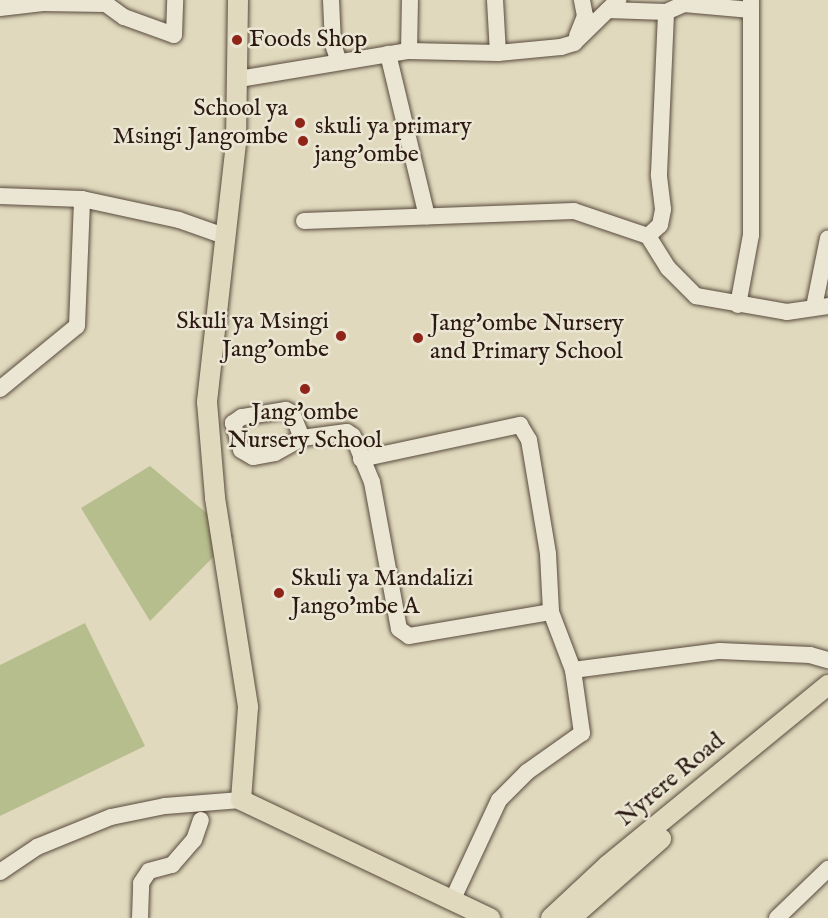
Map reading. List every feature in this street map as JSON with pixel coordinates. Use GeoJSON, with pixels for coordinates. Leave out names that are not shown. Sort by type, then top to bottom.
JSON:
{"type":"FeatureCollection","features":[{"type":"Feature","properties":{"kind":"main road"},"geometry":{"type":"LineString","coordinates":[[238,0],[239,79],[227,237],[207,402],[215,498],[248,707],[241,800],[489,918]]}},
{"type":"Feature","properties":{"kind":"main road","name":"Nyrere Road"},"geometry":{"type":"LineString","coordinates":[[551,918],[608,866],[828,685]]}},
{"type":"Feature","properties":{"kind":"main road","name":"Nyrere Road"},"geometry":{"type":"LineString","coordinates":[[571,918],[828,698]]}},
{"type":"Feature","properties":{"kind":"street"},"geometry":{"type":"LineString","coordinates":[[0,8],[43,2],[106,2],[124,17],[174,35],[174,0]]}},
{"type":"Feature","properties":{"kind":"street"},"geometry":{"type":"LineString","coordinates":[[331,0],[333,44],[339,62]]}},
{"type":"Feature","properties":{"kind":"street"},"geometry":{"type":"LineString","coordinates":[[409,51],[410,0]]}},
{"type":"Feature","properties":{"kind":"street"},"geometry":{"type":"LineString","coordinates":[[495,0],[498,53]]}},
{"type":"Feature","properties":{"kind":"street"},"geometry":{"type":"LineString","coordinates":[[574,43],[585,15],[582,0]]}},
{"type":"Feature","properties":{"kind":"street"},"geometry":{"type":"LineString","coordinates":[[239,79],[409,51],[498,53],[574,43],[613,5],[666,12],[684,4],[751,5],[751,235],[738,305]]}},
{"type":"Feature","properties":{"kind":"street"},"geometry":{"type":"LineString","coordinates":[[648,236],[660,225],[663,209],[659,174],[666,12]]}},
{"type":"Feature","properties":{"kind":"street"},"geometry":{"type":"LineString","coordinates":[[388,54],[427,216]]}},
{"type":"Feature","properties":{"kind":"street"},"geometry":{"type":"LineString","coordinates":[[0,196],[82,199],[179,220],[227,237]]}},
{"type":"Feature","properties":{"kind":"street"},"geometry":{"type":"LineString","coordinates":[[0,388],[77,326],[82,199]]}},
{"type":"Feature","properties":{"kind":"street"},"geometry":{"type":"LineString","coordinates":[[304,221],[574,211],[648,236],[668,268],[696,296],[787,312],[821,306],[828,238]]}},
{"type":"Feature","properties":{"kind":"street"},"geometry":{"type":"LineString","coordinates":[[362,459],[447,437],[520,425],[531,451],[548,554],[551,612],[573,670],[582,733],[527,772],[499,800],[452,901]]}},
{"type":"Feature","properties":{"kind":"street"},"geometry":{"type":"LineString","coordinates":[[302,438],[347,432],[353,436],[372,482],[399,628],[409,636],[429,635],[551,612]]}},
{"type":"Feature","properties":{"kind":"street"},"geometry":{"type":"LineString","coordinates":[[573,670],[720,651],[810,655],[828,660]]}},
{"type":"Feature","properties":{"kind":"street"},"geometry":{"type":"LineString","coordinates":[[0,872],[37,847],[111,817],[165,806],[241,800]]}},
{"type":"Feature","properties":{"kind":"street"},"geometry":{"type":"LineString","coordinates":[[140,918],[141,883],[149,871],[172,865],[194,840],[201,820]]}},
{"type":"Feature","properties":{"kind":"street"},"geometry":{"type":"LineString","coordinates":[[777,918],[828,869]]}},
{"type":"Feature","properties":{"kind":"green space"},"geometry":{"type":"Polygon","coordinates":[[[150,466],[234,536],[150,621],[81,508],[150,466]]]}},
{"type":"Feature","properties":{"kind":"green space"},"geometry":{"type":"Polygon","coordinates":[[[85,623],[145,746],[0,816],[0,665],[85,623]]]}},
{"type":"Feature","properties":{"kind":"place","name":"Foods Shop"},"geometry":{"type":"Point","coordinates":[237,40]}},
{"type":"Feature","properties":{"kind":"place","name":"School ya Msingi Jangombe"},"geometry":{"type":"Point","coordinates":[300,123]}},
{"type":"Feature","properties":{"kind":"place","name":"skuli ya primary jang'ombe"},"geometry":{"type":"Point","coordinates":[303,141]}},
{"type":"Feature","properties":{"kind":"place","name":"Skuli ya Msingi Jang'ombe"},"geometry":{"type":"Point","coordinates":[341,336]}},
{"type":"Feature","properties":{"kind":"place","name":"Jang'ombe Nursery and Primary School"},"geometry":{"type":"Point","coordinates":[418,338]}},
{"type":"Feature","properties":{"kind":"place","name":"Jang'ombe Nursery School"},"geometry":{"type":"Point","coordinates":[305,389]}},
{"type":"Feature","properties":{"kind":"place","name":"Skuli ya Mandalizi Jango'mbe A"},"geometry":{"type":"Point","coordinates":[279,593]}}]}
